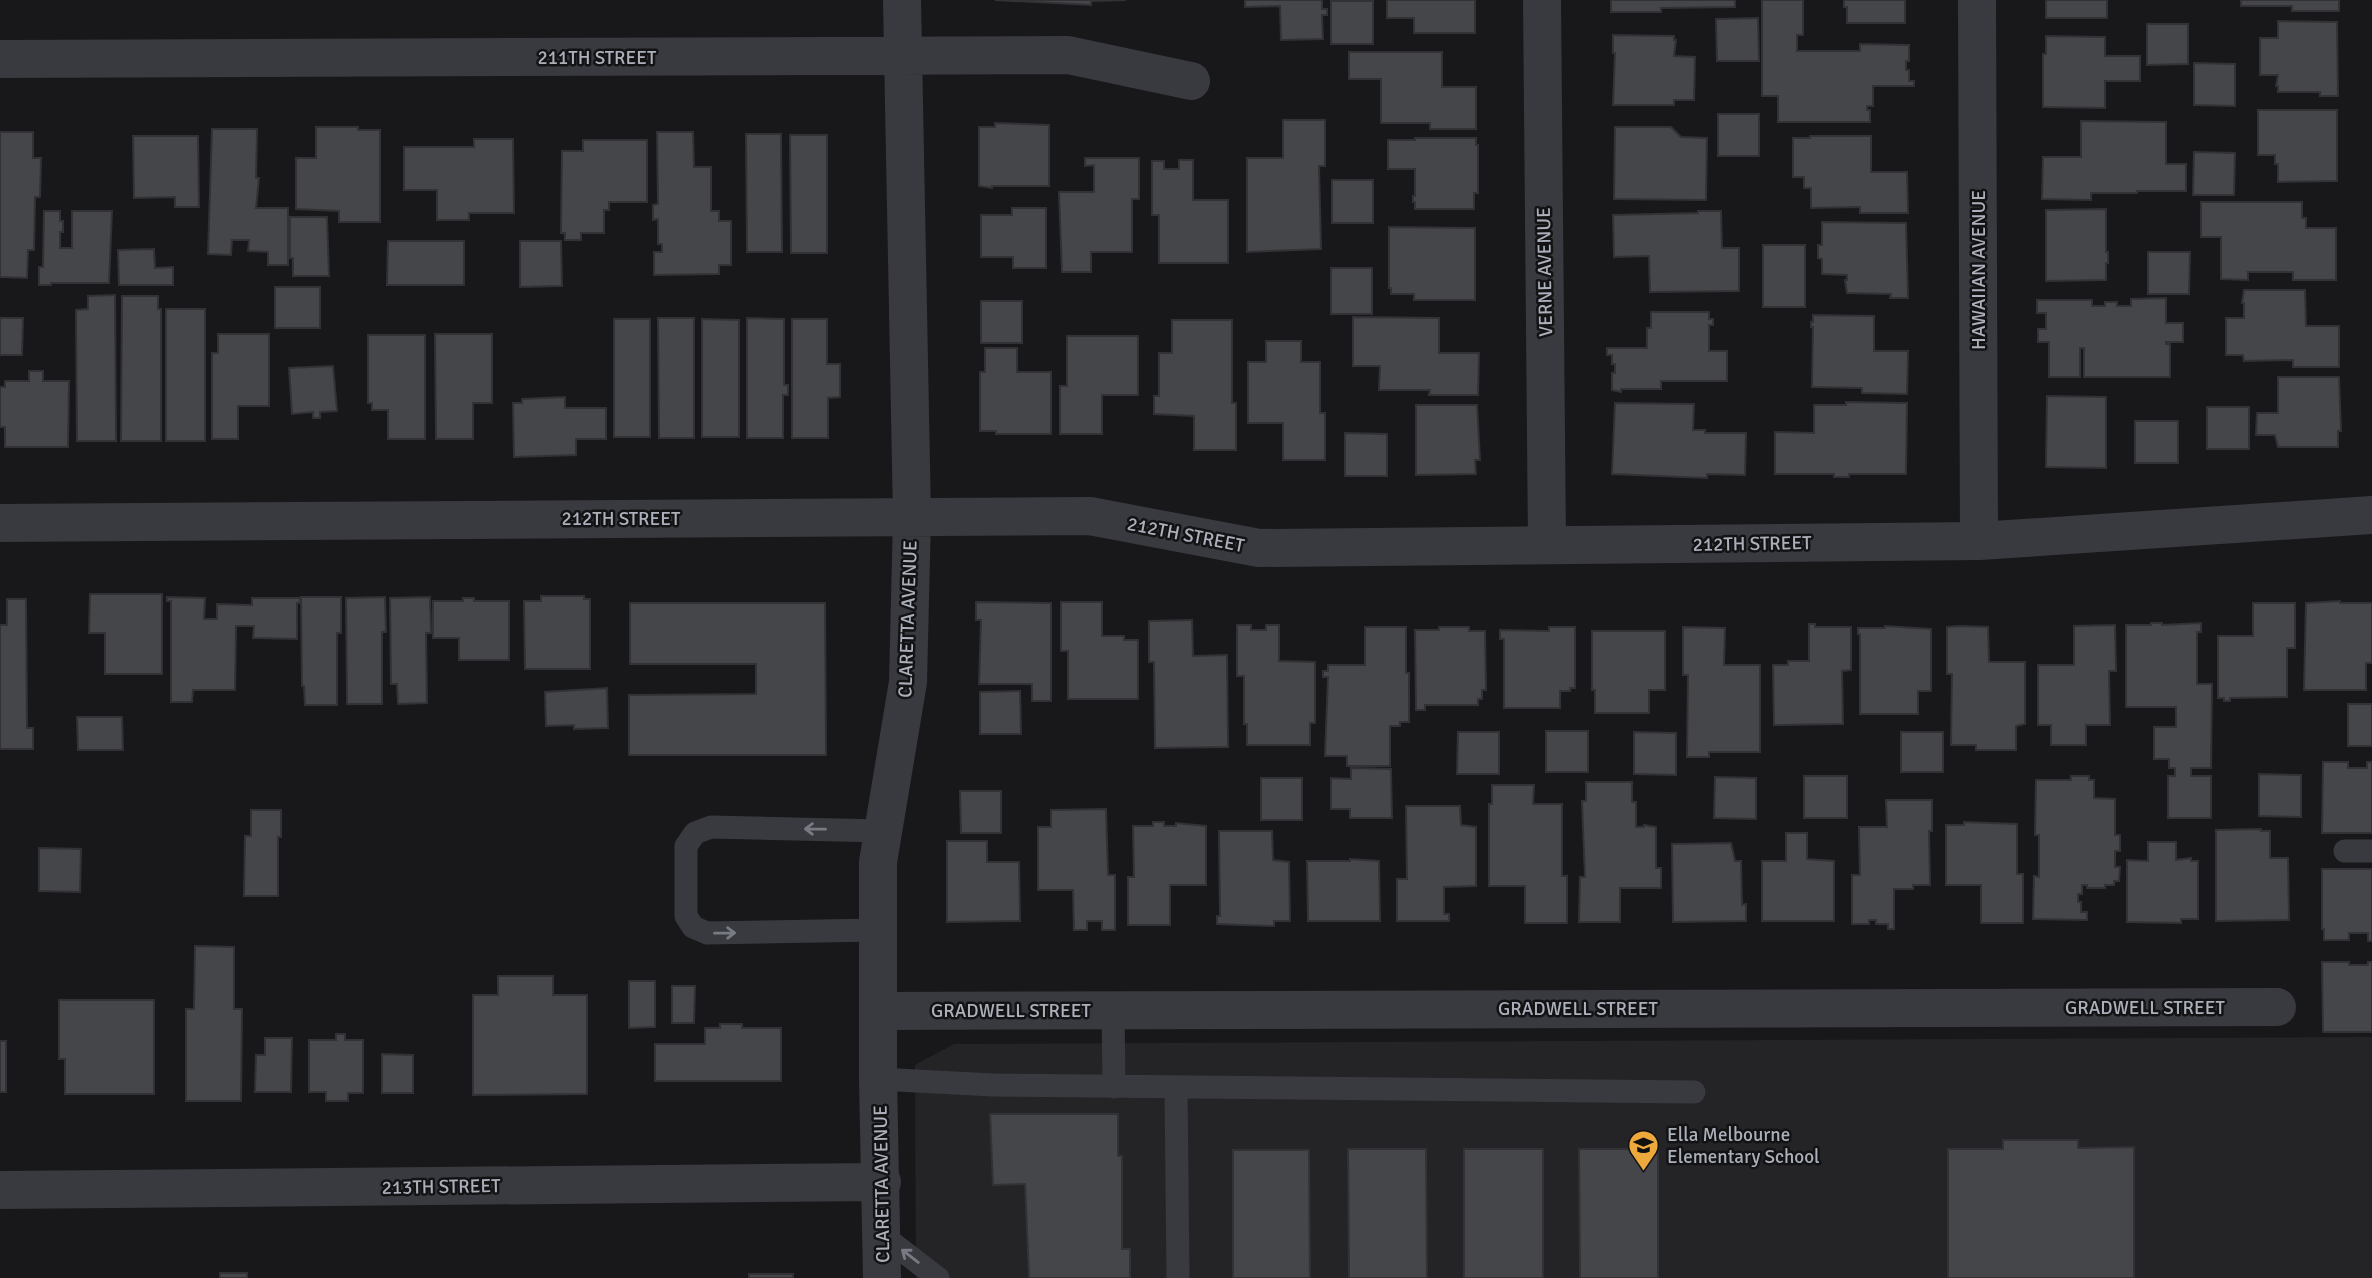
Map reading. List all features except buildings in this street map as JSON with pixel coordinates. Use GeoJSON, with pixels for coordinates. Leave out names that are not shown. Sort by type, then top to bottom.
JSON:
{"type":"FeatureCollection","features":[{"type":"Feature","properties":{"kind":"street","name":"CLARETTA AVENUE"},"geometry":{"type":"LineString","coordinates":[[883,1278],[878,1079],[878,862],[908,682],[912,517],[902,0]]}},
{"type":"Feature","properties":{"kind":"street","name":"VERNE AVENUE"},"geometry":{"type":"LineString","coordinates":[[1542,0],[1547,544]]}},
{"type":"Feature","properties":{"kind":"street","name":"HAWAIIAN AVENUE"},"geometry":{"type":"LineString","coordinates":[[1978,0],[1979,541]]}},
{"type":"Feature","properties":{"kind":"street","name":"211TH STREET"},"geometry":{"type":"LineString","coordinates":[[0,58],[1068,55],[1191,81]]}},
{"type":"Feature","properties":{"kind":"street","name":"212TH STREET"},"geometry":{"type":"LineString","coordinates":[[0,523],[1090,516],[1259,548],[1979,541],[2372,515]]}},
{"type":"Feature","properties":{"kind":"street","name":"GRADWELL STREET"},"geometry":{"type":"LineString","coordinates":[[879,1011],[2277,1007]]}},
{"type":"Feature","properties":{"kind":"street","name":"213TH STREET"},"geometry":{"type":"LineString","coordinates":[[0,1190],[882,1182]]}},
{"type":"Feature","properties":{"kind":"lane"},"geometry":{"type":"LineString","coordinates":[[878,930],[707,933],[693,927],[686,916],[686,846],[695,833],[710,828],[883,831]]}},
{"type":"Feature","properties":{"kind":"lane"},"geometry":{"type":"LineString","coordinates":[[2345,852],[2372,851]]}},
{"type":"Feature","properties":{"kind":"lane"},"geometry":{"type":"LineString","coordinates":[[1113,1009],[1114,1087]]}},
{"type":"Feature","properties":{"kind":"lane"},"geometry":{"type":"LineString","coordinates":[[878,1079],[993,1085],[1114,1087],[1694,1092]]}},
{"type":"Feature","properties":{"kind":"lane"},"geometry":{"type":"LineString","coordinates":[[1177,1087],[1178,1278]]}},
{"type":"Feature","properties":{"kind":"lane"},"geometry":{"type":"LineString","coordinates":[[882,1235],[938,1278]]}},
{"type":"Feature","properties":{"kind":"shaded area","name":"Ella Melbourne Elementary School"},"geometry":{"type":"Polygon","coordinates":[[[2372,1037],[2372,1278],[916,1278],[915,1065],[954,1044],[2372,1037]]]}},
{"type":"Feature","properties":{"kind":"place","name":"Ella Melbourne Elementary School"},"geometry":{"type":"Point","coordinates":[1644,1172]}}]}
